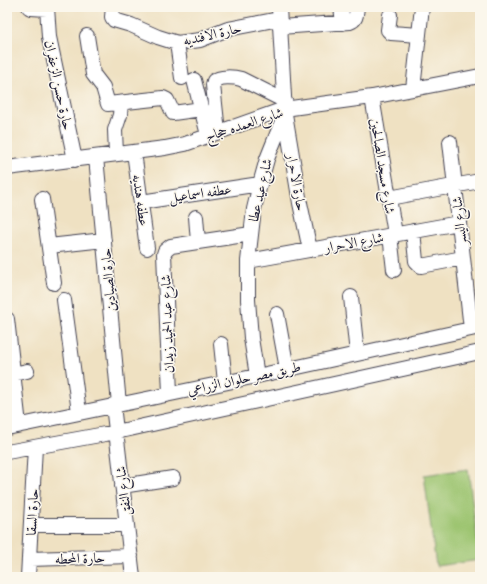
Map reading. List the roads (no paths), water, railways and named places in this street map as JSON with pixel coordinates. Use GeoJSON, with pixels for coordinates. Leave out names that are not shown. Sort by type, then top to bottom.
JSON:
{"type":"FeatureCollection","features":[{"type":"Feature","properties":{"kind":"street","name":"حارة حسن الزعفران"},"geometry":{"type":"LineString","coordinates":[[29,7],[47,8],[49,37],[75,160]]}},
{"type":"Feature","properties":{"kind":"street","name":"حارة الافنديه"},"geometry":{"type":"LineString","coordinates":[[113,7],[112,17],[114,20],[131,25],[158,37],[178,42],[229,35],[279,18],[352,16]]}},
{"type":"Feature","properties":{"kind":"street"},"geometry":{"type":"LineString","coordinates":[[341,7],[352,16]]}},
{"type":"Feature","properties":{"kind":"street"},"geometry":{"type":"LineString","coordinates":[[414,89],[422,7]]}},
{"type":"Feature","properties":{"kind":"street"},"geometry":{"type":"LineString","coordinates":[[390,15],[388,30],[391,33],[419,35]]}},
{"type":"Feature","properties":{"kind":"street","name":"شارع عيد عطا"},"geometry":{"type":"LineString","coordinates":[[257,376],[251,338],[248,300],[248,261],[260,184],[266,159],[284,108],[279,18]]}},
{"type":"Feature","properties":{"kind":"street"},"geometry":{"type":"LineString","coordinates":[[87,36],[93,74],[103,87],[107,102],[110,104],[162,98],[167,100],[173,113],[202,109]]}},
{"type":"Feature","properties":{"kind":"street"},"geometry":{"type":"LineString","coordinates":[[178,42],[188,79],[213,133]]}},
{"type":"Feature","properties":{"kind":"street","name":"شارع العمده حجاج"},"geometry":{"type":"LineString","coordinates":[[7,168],[185,144],[284,108],[372,97],[480,76]]}},
{"type":"Feature","properties":{"kind":"street"},"geometry":{"type":"LineString","coordinates":[[213,133],[213,85],[214,81],[218,78],[241,79],[284,108]]}},
{"type":"Feature","properties":{"kind":"street","name":"شارع مسجد الصالحين"},"geometry":{"type":"LineString","coordinates":[[372,97],[389,198],[394,270]]}},
{"type":"Feature","properties":{"kind":"street"},"geometry":{"type":"LineString","coordinates":[[116,154],[115,130],[120,115],[121,103]]}},
{"type":"Feature","properties":{"kind":"street","name":"حارة الاحرار"},"geometry":{"type":"LineString","coordinates":[[284,108],[300,203],[310,250]]}},
{"type":"Feature","properties":{"kind":"street","name":"شارع اليسر"},"geometry":{"type":"LineString","coordinates":[[450,142],[463,258],[475,328]]}},
{"type":"Feature","properties":{"kind":"street","name":"عطفه هنديه"},"geometry":{"type":"LineString","coordinates":[[134,152],[148,248]]}},
{"type":"Feature","properties":{"kind":"street","name":"حارة الصيادين"},"geometry":{"type":"LineString","coordinates":[[96,157],[104,240],[116,404]]}},
{"type":"Feature","properties":{"kind":"street"},"geometry":{"type":"LineString","coordinates":[[389,198],[480,181]]}},
{"type":"Feature","properties":{"kind":"street","name":"عطفه اسماعيل"},"geometry":{"type":"LineString","coordinates":[[141,202],[260,184]]}},
{"type":"Feature","properties":{"kind":"street"},"geometry":{"type":"LineString","coordinates":[[42,199],[54,283]]}},
{"type":"Feature","properties":{"kind":"street"},"geometry":{"type":"LineString","coordinates":[[196,217],[198,242],[251,234]]}},
{"type":"Feature","properties":{"kind":"street","name":"شارع الاحرار"},"geometry":{"type":"LineString","coordinates":[[248,261],[459,223]]}},
{"type":"Feature","properties":{"kind":"street"},"geometry":{"type":"LineString","coordinates":[[413,231],[416,261],[421,266],[463,258]]}},
{"type":"Feature","properties":{"kind":"street"},"geometry":{"type":"LineString","coordinates":[[49,246],[104,240]]}},
{"type":"Feature","properties":{"kind":"street","name":"شارع عبد الحميد زيدان"},"geometry":{"type":"LineString","coordinates":[[170,393],[164,254],[165,251],[171,246],[198,242]]}},
{"type":"Feature","properties":{"kind":"street"},"geometry":{"type":"LineString","coordinates":[[351,297],[358,354]]}},
{"type":"Feature","properties":{"kind":"street"},"geometry":{"type":"LineString","coordinates":[[64,300],[79,412]]}},
{"type":"Feature","properties":{"kind":"street"},"geometry":{"type":"LineString","coordinates":[[277,314],[287,369]]}},
{"type":"Feature","properties":{"kind":"street"},"geometry":{"type":"LineString","coordinates":[[8,327],[13,374],[13,426]]}},
{"type":"Feature","properties":{"kind":"street","name":"طريق مصر حلوان الزراعي"},"geometry":{"type":"LineString","coordinates":[[13,426],[257,376],[475,328]]}},
{"type":"Feature","properties":{"kind":"street"},"geometry":{"type":"LineString","coordinates":[[222,344],[225,382]]}},
{"type":"Feature","properties":{"kind":"street","name":"طريق مصر حلوان الزراعي"},"geometry":{"type":"LineString","coordinates":[[7,452],[116,432],[480,352]]}},
{"type":"Feature","properties":{"kind":"street"},"geometry":{"type":"LineString","coordinates":[[13,374],[27,371]]}},
{"type":"Feature","properties":{"kind":"street","name":"شارع النفق"},"geometry":{"type":"LineString","coordinates":[[116,404],[116,432],[133,577]]}},
{"type":"Feature","properties":{"kind":"street","name":"حارة السقا"},"geometry":{"type":"LineString","coordinates":[[28,577],[35,447]]}},
{"type":"Feature","properties":{"kind":"street"},"geometry":{"type":"LineString","coordinates":[[122,486],[173,478]]}},
{"type":"Feature","properties":{"kind":"street"},"geometry":{"type":"LineString","coordinates":[[31,525],[127,525]]}},
{"type":"Feature","properties":{"kind":"street","name":"حارة المحطه"},"geometry":{"type":"LineString","coordinates":[[29,560],[130,556]]}}]}
